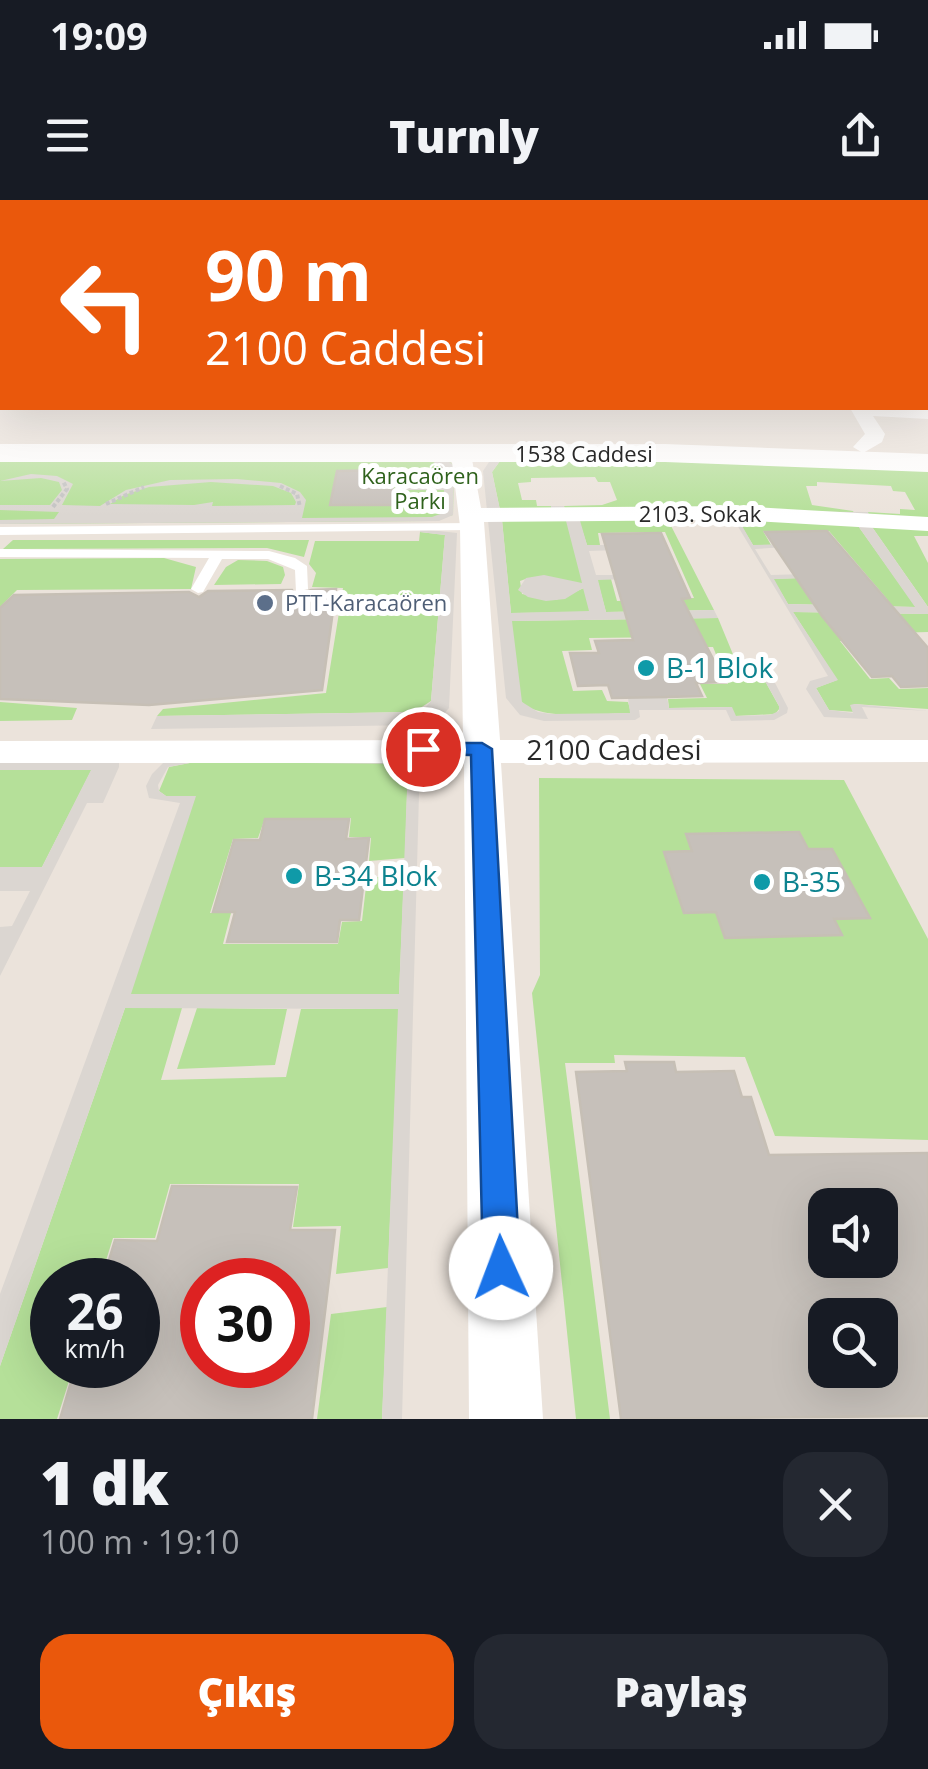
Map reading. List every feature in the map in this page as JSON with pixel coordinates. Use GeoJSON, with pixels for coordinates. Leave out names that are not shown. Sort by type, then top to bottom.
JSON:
{"type":"FeatureCollection","features":[{"type":"Feature","properties":{"kind":"main road","name":"1538 Caddesi"},"geometry":{"type":"LineString","coordinates":[[0,442],[606,441],[863,453],[928,463]]}},
{"type":"Feature","properties":{"kind":"main road","name":"1538 Caddesi"},"geometry":{"type":"LineString","coordinates":[[0,453],[928,450]]}},
{"type":"Feature","properties":{"kind":"street"},"geometry":{"type":"LineString","coordinates":[[862,410],[875,434],[863,453]]}},
{"type":"Feature","properties":{"kind":"street"},"geometry":{"type":"LineString","coordinates":[[880,410],[928,410]]}},
{"type":"Feature","properties":{"kind":"street"},"geometry":{"type":"LineString","coordinates":[[461,454],[472,520],[506,1419]]}},
{"type":"Feature","properties":{"kind":"street","name":"2103. Sokak"},"geometry":{"type":"LineString","coordinates":[[472,520],[750,514],[928,524]]}},
{"type":"Feature","properties":{"kind":"street","name":"2100 Caddesi"},"geometry":{"type":"LineString","coordinates":[[0,752],[928,750]]}},
{"type":"Feature","properties":{"kind":"lane"},"geometry":{"type":"LineString","coordinates":[[0,531],[472,520]]}},
{"type":"Feature","properties":{"kind":"lane"},"geometry":{"type":"LineString","coordinates":[[0,553],[269,555],[290,561],[304,573],[301,588]]}},
{"type":"Feature","properties":{"kind":"lane"},"geometry":{"type":"LineString","coordinates":[[198,589],[218,554]]}},
{"type":"Feature","properties":{"kind":"path"},"geometry":{"type":"LineString","coordinates":[[267,483],[292,491],[300,498],[300,507]]}},
{"type":"Feature","properties":{"kind":"path"},"geometry":{"type":"LineString","coordinates":[[85,528],[111,499],[154,484]]}},
{"type":"Feature","properties":{"kind":"green space","name":"Karacaören Parkı"},"geometry":{"type":"Polygon","coordinates":[[[0,458],[450,462],[454,466],[453,515],[428,521],[0,524],[0,458]]]}},
{"type":"Feature","properties":{"kind":"green space"},"geometry":{"type":"Polygon","coordinates":[[[681,460],[928,470],[928,520],[869,516],[868,512],[900,514],[900,509],[915,510],[905,492],[893,491],[891,486],[817,482],[817,486],[806,486],[812,505],[853,511],[855,515],[565,510],[564,506],[602,505],[617,500],[610,482],[598,482],[595,477],[531,478],[531,482],[518,483],[522,500],[536,500],[537,506],[551,506],[551,510],[500,510],[492,472],[500,461],[681,460]]]}},
{"type":"Feature","properties":{"kind":"green space"},"geometry":{"type":"Polygon","coordinates":[[[666,516],[714,610],[606,612],[597,579],[611,579],[617,601],[694,598],[665,532],[598,533],[600,545],[587,545],[578,517],[666,516]]]}},
{"type":"Feature","properties":{"kind":"green space"},"geometry":{"type":"Polygon","coordinates":[[[566,517],[583,584],[529,578],[520,581],[522,594],[556,600],[584,588],[590,612],[511,613],[502,520],[566,517]]]}},
{"type":"Feature","properties":{"kind":"green space"},"geometry":{"type":"Polygon","coordinates":[[[736,517],[856,523],[916,607],[788,604],[773,579],[797,578],[811,600],[887,599],[829,531],[763,531],[771,545],[753,545],[736,517]]]}},
{"type":"Feature","properties":{"kind":"green space"},"geometry":{"type":"Polygon","coordinates":[[[870,524],[928,528],[928,536],[914,536],[928,563],[928,607],[870,524]]]}},
{"type":"Feature","properties":{"kind":"green space"},"geometry":{"type":"Polygon","coordinates":[[[420,532],[445,535],[431,701],[414,712],[157,716],[163,709],[326,693],[343,588],[312,587],[316,573],[309,564],[315,541],[419,541],[420,532]]]}},
{"type":"Feature","properties":{"kind":"green space"},"geometry":{"type":"Polygon","coordinates":[[[13,540],[309,540],[304,557],[267,548],[3,549],[13,540]]]}},
{"type":"Feature","properties":{"kind":"green space"},"geometry":{"type":"Polygon","coordinates":[[[164,558],[196,567],[191,589],[17,590],[0,607],[0,559],[164,558]]]}},
{"type":"Feature","properties":{"kind":"green space"},"geometry":{"type":"Polygon","coordinates":[[[238,560],[267,561],[283,567],[285,575],[281,584],[214,585],[226,567],[238,560]]]}},
{"type":"Feature","properties":{"kind":"green space"},"geometry":{"type":"Polygon","coordinates":[[[793,612],[928,614],[928,632],[859,634],[863,641],[840,641],[870,679],[889,678],[899,689],[928,688],[928,709],[854,704],[855,712],[829,710],[816,688],[837,680],[793,612]]]}},
{"type":"Feature","properties":{"kind":"green space"},"geometry":{"type":"Polygon","coordinates":[[[718,618],[744,681],[765,681],[780,708],[775,714],[735,716],[731,707],[669,708],[668,699],[707,698],[700,684],[728,684],[713,647],[682,647],[676,637],[589,638],[592,650],[562,651],[573,691],[602,690],[607,701],[628,702],[631,713],[542,712],[529,708],[518,695],[511,621],[718,618]]]}},
{"type":"Feature","properties":{"kind":"green space"},"geometry":{"type":"Polygon","coordinates":[[[0,702],[77,708],[72,720],[0,721],[0,702]]]}},
{"type":"Feature","properties":{"kind":"green space"},"geometry":{"type":"Polygon","coordinates":[[[195,762],[408,763],[405,858],[369,861],[371,838],[349,837],[351,818],[265,818],[258,838],[233,839],[210,913],[231,913],[223,944],[338,944],[342,922],[362,921],[367,878],[404,875],[399,994],[130,994],[195,797],[166,796],[159,791],[169,767],[195,762]]]}},
{"type":"Feature","properties":{"kind":"green space"},"geometry":{"type":"Polygon","coordinates":[[[92,769],[42,867],[0,867],[0,770],[92,769]]]}},
{"type":"Feature","properties":{"kind":"green space"},"geometry":{"type":"Polygon","coordinates":[[[539,778],[844,780],[928,939],[928,1140],[775,1136],[745,1057],[614,1055],[615,1063],[565,1063],[610,1419],[576,1419],[532,993],[540,975],[539,778]]]}},
{"type":"Feature","properties":{"kind":"green space"},"geometry":{"type":"Polygon","coordinates":[[[125,1008],[182,1008],[161,1080],[286,1077],[301,1009],[399,1009],[388,1268],[336,1274],[341,1226],[293,1227],[299,1184],[170,1184],[155,1238],[113,1238],[107,1258],[38,1258],[125,1008]]]}},
{"type":"Feature","properties":{"kind":"green space"},"geometry":{"type":"Polygon","coordinates":[[[197,1008],[287,1009],[275,1065],[177,1069],[197,1008]]]}},
{"type":"Feature","properties":{"kind":"green space"},"geometry":{"type":"Polygon","coordinates":[[[30,1280],[30,1388],[67,1388],[57,1419],[0,1419],[0,1366],[30,1280]]]}},
{"type":"Feature","properties":{"kind":"green space"},"geometry":{"type":"Polygon","coordinates":[[[387,1307],[382,1419],[317,1419],[331,1314],[387,1307]]]}},
{"type":"Feature","properties":{"kind":"shaded area","name":"Karacaören Parkı"},"geometry":{"type":"Polygon","coordinates":[[[446,459],[454,466],[453,515],[439,521],[0,524],[0,520],[54,519],[59,512],[0,510],[0,505],[50,505],[62,490],[59,482],[41,478],[0,481],[31,474],[57,476],[73,484],[62,505],[100,506],[126,490],[170,480],[237,479],[281,483],[300,492],[306,500],[302,518],[432,517],[443,513],[444,490],[395,490],[395,484],[443,484],[443,469],[432,461],[446,459]],[[211,482],[149,487],[110,504],[295,505],[291,493],[273,486],[211,482]]]}},
{"type":"Feature","properties":{"kind":"shaded area"},"geometry":{"type":"Polygon","coordinates":[[[491,459],[500,461],[492,472],[500,510],[564,506],[565,510],[868,512],[870,524],[928,607],[928,614],[793,612],[838,680],[816,688],[829,710],[853,713],[850,705],[854,704],[928,711],[862,707],[868,719],[824,717],[806,689],[810,681],[828,676],[734,520],[669,521],[665,516],[579,517],[587,545],[615,545],[617,550],[589,551],[596,575],[626,575],[627,579],[598,580],[606,612],[714,610],[718,618],[512,621],[522,702],[538,712],[551,714],[630,713],[628,698],[667,697],[669,708],[732,707],[736,716],[770,715],[779,711],[779,706],[765,681],[774,681],[787,713],[774,720],[731,721],[726,710],[639,710],[640,717],[635,720],[544,721],[520,715],[506,698],[483,471],[491,459]],[[565,517],[502,520],[511,613],[589,611],[583,588],[565,599],[546,601],[518,590],[526,578],[544,575],[582,583],[565,517]],[[737,517],[753,545],[786,547],[755,549],[771,575],[807,574],[809,578],[774,579],[788,604],[915,607],[856,523],[737,517]]]}},
{"type":"Feature","properties":{"kind":"shaded area"},"geometry":{"type":"Polygon","coordinates":[[[420,529],[457,533],[449,708],[441,717],[420,725],[151,729],[157,716],[414,712],[426,707],[431,701],[445,535],[420,529]]]}},
{"type":"Feature","properties":{"kind":"shaded area"},"geometry":{"type":"Polygon","coordinates":[[[420,757],[402,1419],[382,1419],[398,1009],[125,1008],[38,1258],[30,1258],[30,1280],[0,1366],[0,1294],[180,803],[149,798],[146,786],[163,763],[180,758],[420,757]],[[195,762],[168,767],[158,785],[159,791],[166,796],[196,796],[131,994],[399,994],[408,764],[195,762]]]}},
{"type":"Feature","properties":{"kind":"shaded area"},"geometry":{"type":"Polygon","coordinates":[[[0,761],[119,763],[119,767],[103,803],[87,803],[0,976],[0,927],[12,926],[30,891],[0,891],[0,867],[42,867],[91,770],[0,770],[0,761]]]}},
{"type":"Feature","properties":{"kind":"building"},"geometry":{"type":"Polygon","coordinates":[[[394,470],[391,505],[330,505],[337,471],[394,470]]]}},
{"type":"Feature","properties":{"kind":"building"},"geometry":{"type":"Polygon","coordinates":[[[827,531],[928,648],[928,686],[901,687],[892,676],[872,677],[822,616],[765,532],[827,531]]]}},
{"type":"Feature","properties":{"kind":"building"},"geometry":{"type":"Polygon","coordinates":[[[661,533],[690,598],[682,599],[725,682],[696,683],[702,696],[667,697],[612,698],[608,685],[578,686],[570,653],[599,653],[595,641],[633,640],[602,534],[661,533]]]}},
{"type":"Feature","properties":{"kind":"building"},"geometry":{"type":"Polygon","coordinates":[[[336,589],[322,690],[149,705],[0,699],[0,608],[14,595],[189,592],[199,597],[208,591],[292,590],[297,596],[311,590],[336,589]]]}},
{"type":"Feature","properties":{"kind":"building","name":"B-34 Blok"},"geometry":{"type":"Polygon","coordinates":[[[265,819],[349,819],[346,839],[369,838],[359,920],[340,920],[337,942],[227,942],[235,912],[213,912],[234,840],[260,840],[265,819]]]}},
{"type":"Feature","properties":{"kind":"building","name":"B-35"},"geometry":{"type":"Polygon","coordinates":[[[799,832],[808,849],[832,849],[870,918],[834,919],[842,935],[725,938],[716,912],[684,913],[664,852],[692,851],[686,834],[799,832]]]}},
{"type":"Feature","properties":{"kind":"building"},"geometry":{"type":"Polygon","coordinates":[[[625,1062],[674,1062],[676,1072],[734,1071],[742,1097],[751,1097],[769,1155],[928,1153],[928,1416],[621,1419],[576,1072],[627,1071],[625,1062]]]}},
{"type":"Feature","properties":{"kind":"building"},"geometry":{"type":"Polygon","coordinates":[[[172,1186],[297,1187],[290,1230],[335,1230],[312,1419],[60,1419],[69,1388],[160,1388],[160,1258],[110,1258],[115,1240],[157,1241],[172,1186]]]}},
{"type":"Feature","properties":{"kind":"place","name":"PTT-Karacaören"},"geometry":{"type":"Point","coordinates":[265,603]}},
{"type":"Feature","properties":{"kind":"place","name":"B-1 Blok"},"geometry":{"type":"Point","coordinates":[646,668]}},
{"type":"Feature","properties":{"kind":"place","name":"B-34 Blok"},"geometry":{"type":"Point","coordinates":[294,876]}},
{"type":"Feature","properties":{"kind":"place","name":"B-35"},"geometry":{"type":"Point","coordinates":[762,882]}},
{"type":"Feature","properties":{"kind":"route"},"geometry":{"type":"LineString","coordinates":[[423,749],[482,749],[501,1268]]}}]}
